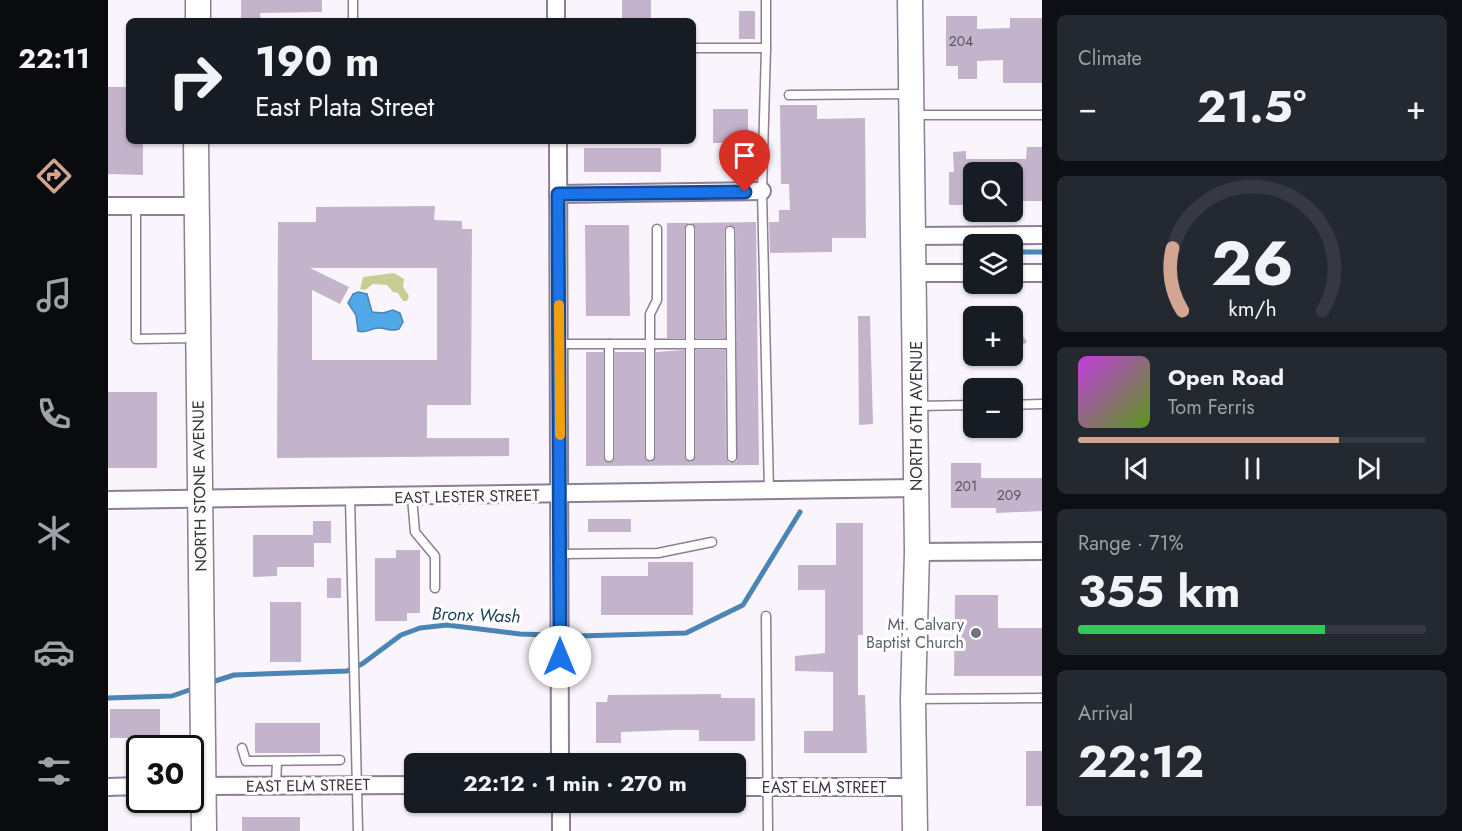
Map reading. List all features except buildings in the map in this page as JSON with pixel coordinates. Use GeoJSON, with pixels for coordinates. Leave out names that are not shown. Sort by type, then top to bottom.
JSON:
{"type":"FeatureCollection","features":[{"type":"Feature","properties":{"kind":"street"},"geometry":{"type":"LineString","coordinates":[[198,0],[198,18]]}},
{"type":"Feature","properties":{"kind":"street"},"geometry":{"type":"LineString","coordinates":[[556,0],[556,18]]}},
{"type":"Feature","properties":{"kind":"street","name":"NORTH 6TH AVENUE"},"geometry":{"type":"LineString","coordinates":[[910,0],[917,552],[914,699],[915,831]]}},
{"type":"Feature","properties":{"kind":"street","name":"NORTH STONE AVENUE"},"geometry":{"type":"LineString","coordinates":[[196,144],[201,668],[199,735]]}},
{"type":"Feature","properties":{"kind":"street"},"geometry":{"type":"LineString","coordinates":[[558,144],[560,753]]}},
{"type":"Feature","properties":{"kind":"street"},"geometry":{"type":"LineString","coordinates":[[558,194],[762,191]]}},
{"type":"Feature","properties":{"kind":"street"},"geometry":{"type":"LineString","coordinates":[[108,206],[195,206]]}},
{"type":"Feature","properties":{"kind":"street"},"geometry":{"type":"LineString","coordinates":[[914,236],[1042,236]]}},
{"type":"Feature","properties":{"kind":"street"},"geometry":{"type":"LineString","coordinates":[[914,273],[963,273]]}},
{"type":"Feature","properties":{"kind":"street"},"geometry":{"type":"LineString","coordinates":[[1023,273],[1042,273]]}},
{"type":"Feature","properties":{"kind":"street","name":"EAST LESTER STREET"},"geometry":{"type":"LineString","coordinates":[[108,500],[198,501],[916,488]]}},
{"type":"Feature","properties":{"kind":"street"},"geometry":{"type":"LineString","coordinates":[[917,552],[1042,550]]}},
{"type":"Feature","properties":{"kind":"street","name":"EAST ELM STREET"},"geometry":{"type":"LineString","coordinates":[[204,786],[404,785]]}},
{"type":"Feature","properties":{"kind":"street"},"geometry":{"type":"LineString","coordinates":[[108,787],[126,786]]}},
{"type":"Feature","properties":{"kind":"street","name":"EAST ELM STREET"},"geometry":{"type":"LineString","coordinates":[[746,787],[914,787]]}},
{"type":"Feature","properties":{"kind":"street","name":"NORTH STONE AVENUE"},"geometry":{"type":"LineString","coordinates":[[201,813],[204,831]]}},
{"type":"Feature","properties":{"kind":"street"},"geometry":{"type":"LineString","coordinates":[[561,813],[561,831]]}},
{"type":"Feature","properties":{"kind":"lane"},"geometry":{"type":"LineString","coordinates":[[353,0],[353,18]]}},
{"type":"Feature","properties":{"kind":"lane"},"geometry":{"type":"LineString","coordinates":[[766,0],[762,191],[769,491]]}},
{"type":"Feature","properties":{"kind":"lane"},"geometry":{"type":"LineString","coordinates":[[696,48],[766,48]]}},
{"type":"Feature","properties":{"kind":"lane"},"geometry":{"type":"LineString","coordinates":[[789,95],[1042,115]]}},
{"type":"Feature","properties":{"kind":"lane"},"geometry":{"type":"LineString","coordinates":[[136,206],[136,339],[197,338]]}},
{"type":"Feature","properties":{"kind":"lane"},"geometry":{"type":"LineString","coordinates":[[650,456],[650,314],[657,300],[657,229]]}},
{"type":"Feature","properties":{"kind":"lane"},"geometry":{"type":"LineString","coordinates":[[690,229],[690,456]]}},
{"type":"Feature","properties":{"kind":"lane"},"geometry":{"type":"LineString","coordinates":[[730,231],[732,457]]}},
{"type":"Feature","properties":{"kind":"lane"},"geometry":{"type":"LineString","coordinates":[[559,344],[731,344]]}},
{"type":"Feature","properties":{"kind":"lane"},"geometry":{"type":"LineString","coordinates":[[609,344],[609,457]]}},
{"type":"Feature","properties":{"kind":"lane"},"geometry":{"type":"LineString","coordinates":[[1023,405],[1042,404]]}},
{"type":"Feature","properties":{"kind":"lane"},"geometry":{"type":"LineString","coordinates":[[915,406],[963,405]]}},
{"type":"Feature","properties":{"kind":"lane"},"geometry":{"type":"LineString","coordinates":[[412,497],[415,532],[435,556],[435,588]]}},
{"type":"Feature","properties":{"kind":"lane"},"geometry":{"type":"LineString","coordinates":[[350,498],[358,831]]}},
{"type":"Feature","properties":{"kind":"lane"},"geometry":{"type":"LineString","coordinates":[[560,554],[658,553],[712,542]]}},
{"type":"Feature","properties":{"kind":"lane"},"geometry":{"type":"LineString","coordinates":[[766,616],[768,831]]}},
{"type":"Feature","properties":{"kind":"lane"},"geometry":{"type":"LineString","coordinates":[[914,699],[1042,698]]}},
{"type":"Feature","properties":{"kind":"lane"},"geometry":{"type":"LineString","coordinates":[[242,748],[246,761],[340,760]]}},
{"type":"Feature","properties":{"kind":"lane"},"geometry":{"type":"LineString","coordinates":[[276,785],[277,760]]}},
{"type":"Feature","properties":{"kind":"green space"},"geometry":{"type":"Polygon","coordinates":[[[394,273],[404,279],[403,287],[409,296],[407,301],[403,301],[398,293],[393,292],[387,285],[373,284],[365,290],[360,289],[363,277],[394,273]]]}},
{"type":"Feature","properties":{"kind":"water"},"geometry":{"type":"Polygon","coordinates":[[[358,292],[367,294],[372,312],[383,313],[393,310],[400,313],[403,322],[399,329],[379,328],[364,332],[358,331],[356,315],[348,303],[353,294],[358,292]]]}},
{"type":"Feature","properties":{"kind":"waterway","name":"Bronx Wash"},"geometry":{"type":"LineString","coordinates":[[1023,252],[1042,252]]}},
{"type":"Feature","properties":{"kind":"waterway","name":"Bronx Wash"},"geometry":{"type":"LineString","coordinates":[[209,683],[234,675],[347,671],[362,664],[401,635],[420,628],[447,625],[520,634],[578,636],[686,633],[743,605],[800,512]]}},
{"type":"Feature","properties":{"kind":"waterway","name":"Bronx Wash"},"geometry":{"type":"LineString","coordinates":[[108,698],[172,696],[195,688]]}},
{"type":"Feature","properties":{"kind":"slow traffic"},"geometry":{"type":"LineString","coordinates":[[559,305],[560,435]]}},
{"type":"Feature","properties":{"kind":"place","name":"Mt. Calvary Baptist Church"},"geometry":{"type":"Point","coordinates":[976,633]}},
{"type":"Feature","properties":{"kind":"route"},"geometry":{"type":"LineString","coordinates":[[560,657],[558,194],[745,192]]}}]}
